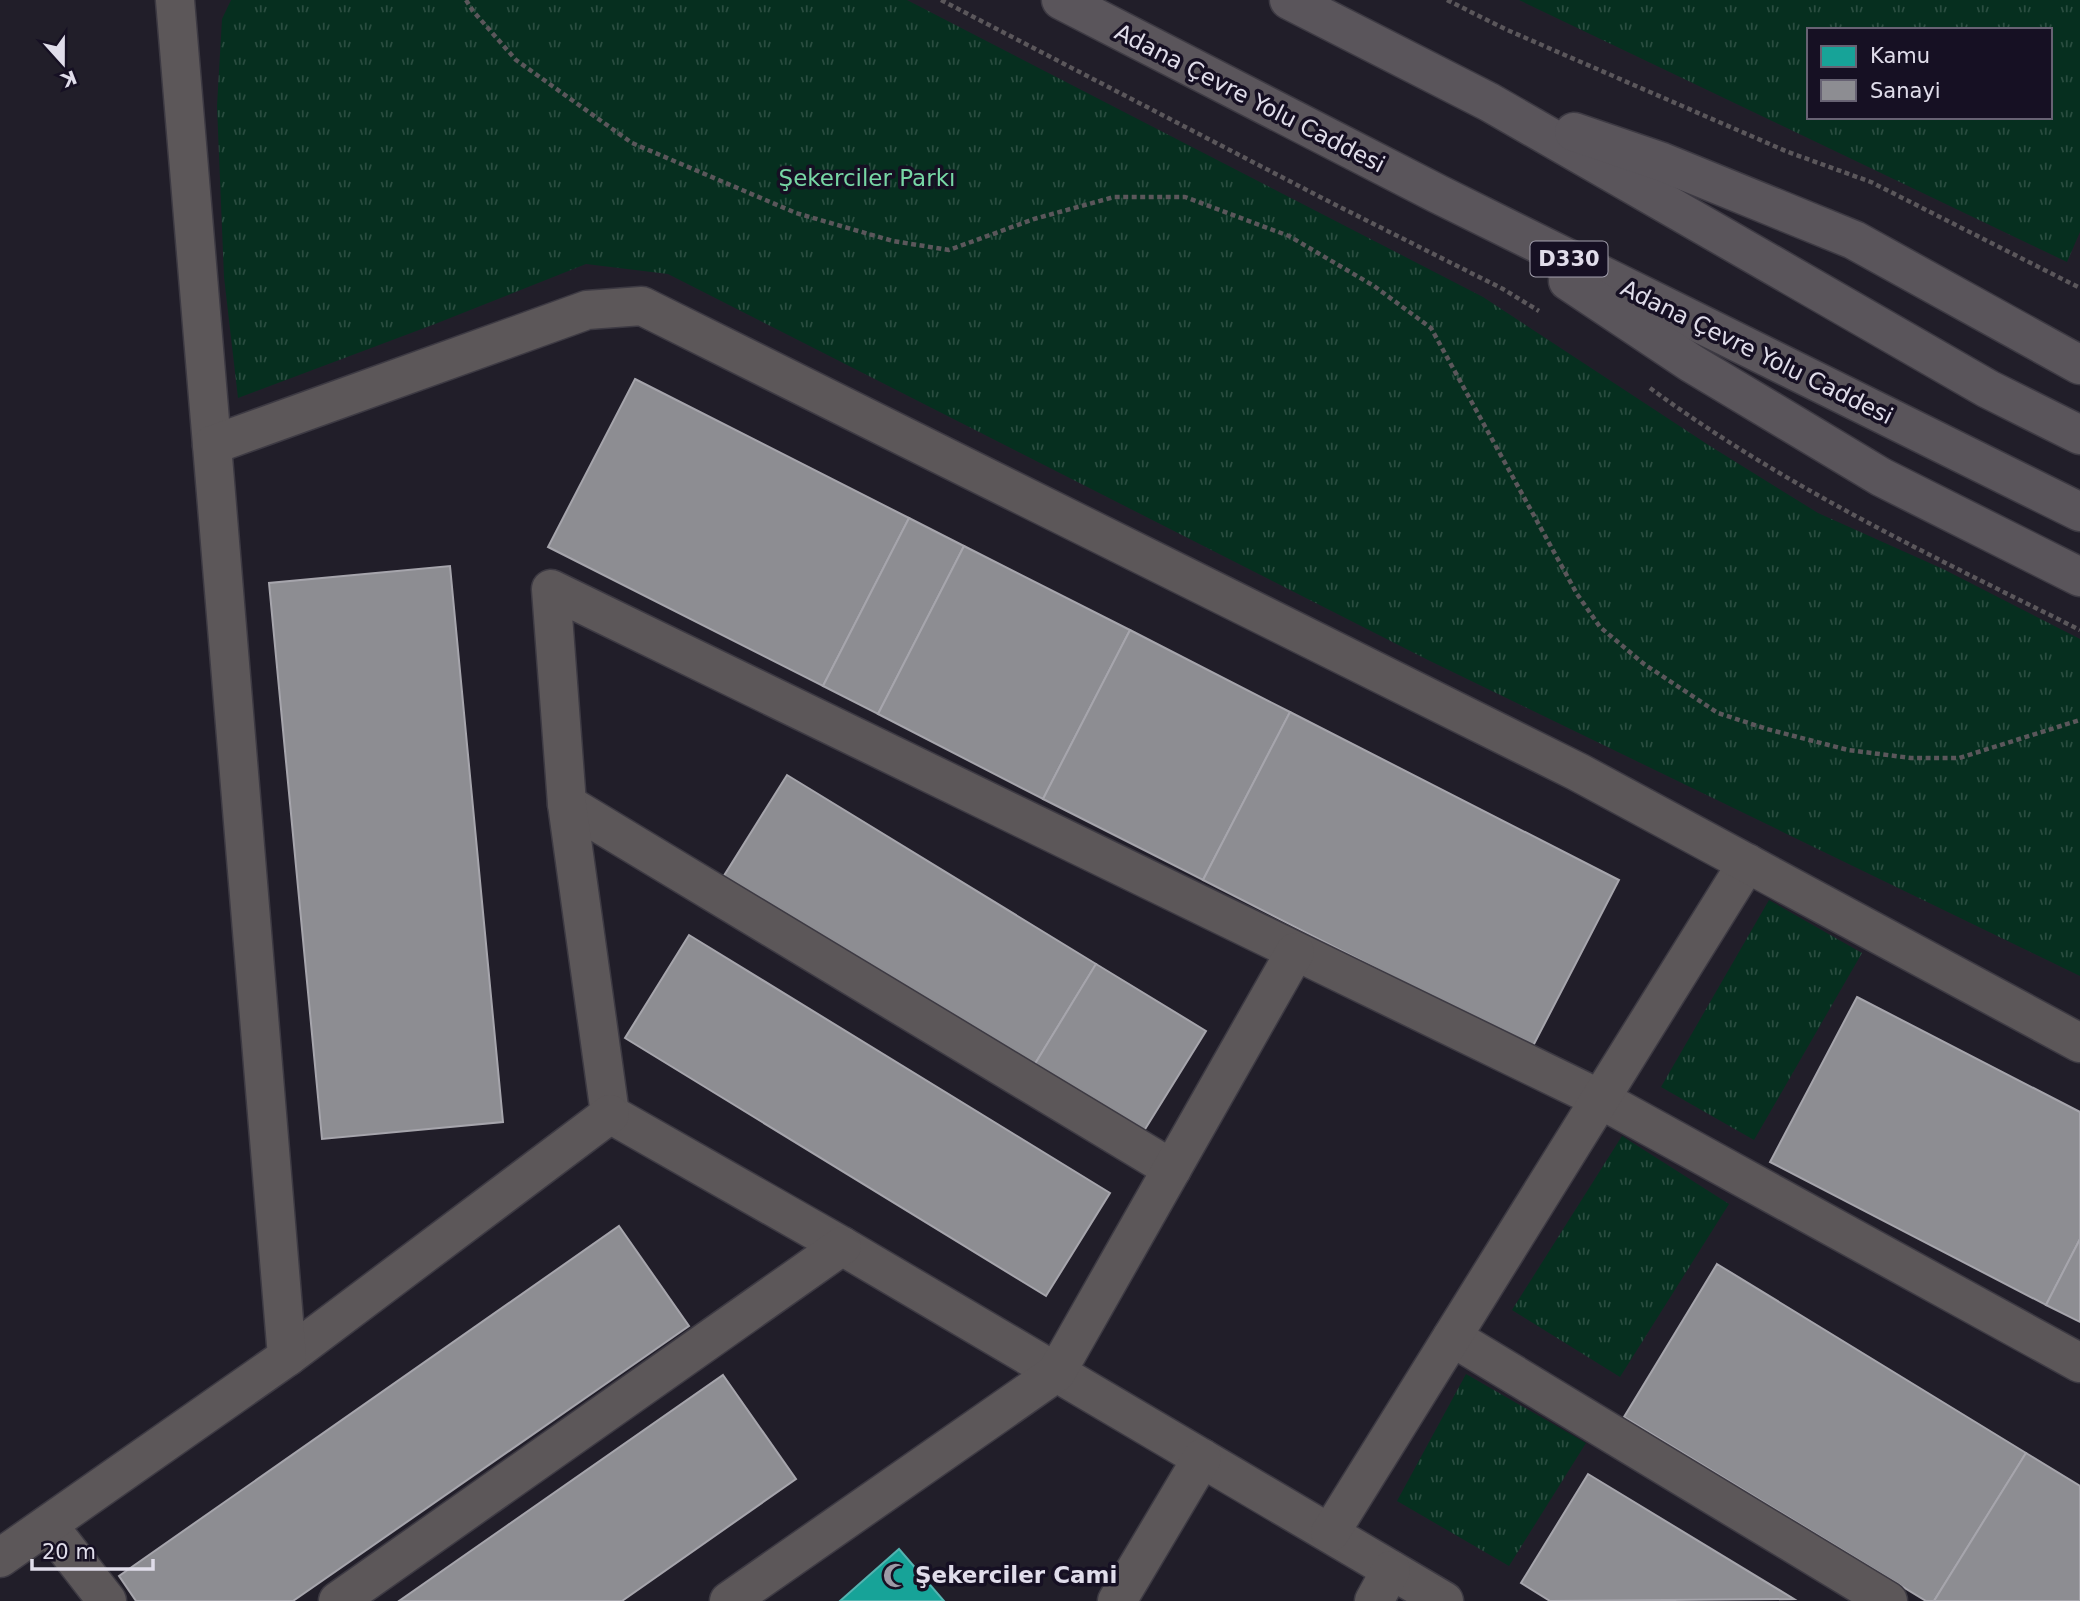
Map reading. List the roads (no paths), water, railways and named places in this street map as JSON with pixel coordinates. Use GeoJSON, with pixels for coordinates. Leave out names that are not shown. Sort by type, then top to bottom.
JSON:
{"type":"FeatureCollection","features":[{"type":"Feature","properties":{"kind":"highway","name":"Adana Çevre Yolu Caddesi"},"geometry":{"type":"LineString","coordinates":[[1061,0],[1438,194],[2080,512]]}},
{"type":"Feature","properties":{"kind":"highway"},"geometry":{"type":"LineString","coordinates":[[1289,0],[1489,102],[1988,389],[2080,435]]}},
{"type":"Feature","properties":{"kind":"highway"},"geometry":{"type":"LineString","coordinates":[[1489,102],[1662,162],[1854,240],[2080,365]]}},
{"type":"Feature","properties":{"kind":"highway"},"geometry":{"type":"LineString","coordinates":[[1438,194],[1691,363],[1857,463],[2080,577]]}},
{"type":"Feature","properties":{"kind":"street"},"geometry":{"type":"LineString","coordinates":[[175,0],[287,1357]]}},
{"type":"Feature","properties":{"kind":"street"},"geometry":{"type":"LineString","coordinates":[[212,445],[587,310],[642,306],[1565,766],[2080,1043]]}},
{"type":"Feature","properties":{"kind":"street"},"geometry":{"type":"LineString","coordinates":[[610,1114],[567,804],[551,589],[1600,1099],[2080,1363]]}},
{"type":"Feature","properties":{"kind":"street"},"geometry":{"type":"LineString","coordinates":[[567,804],[1172,1169]]}},
{"type":"Feature","properties":{"kind":"street"},"geometry":{"type":"LineString","coordinates":[[1330,1533],[1747,863]]}},
{"type":"Feature","properties":{"kind":"street"},"geometry":{"type":"LineString","coordinates":[[729,1601],[1056,1373],[1295,952]]}},
{"type":"Feature","properties":{"kind":"street"},"geometry":{"type":"LineString","coordinates":[[0,1558],[287,1357],[610,1114]]}},
{"type":"Feature","properties":{"kind":"street"},"geometry":{"type":"LineString","coordinates":[[610,1114],[842,1246],[1330,1533],[1383,1586],[1444,1601]]}},
{"type":"Feature","properties":{"kind":"street"},"geometry":{"type":"LineString","coordinates":[[338,1601],[842,1246]]}},
{"type":"Feature","properties":{"kind":"street"},"geometry":{"type":"LineString","coordinates":[[1452,1337],[1888,1601]]}},
{"type":"Feature","properties":{"kind":"street"},"geometry":{"type":"LineString","coordinates":[[1116,1601],[1202,1458]]}},
{"type":"Feature","properties":{"kind":"street"},"geometry":{"type":"LineString","coordinates":[[48,1525],[107,1601]]}},
{"type":"Feature","properties":{"kind":"place","name":"Şekerciler Cami"},"geometry":{"type":"Point","coordinates":[895,1575]}},
{"type":"Feature","properties":{"kind":"park label","name":"Şekerciler Parkı"},"geometry":{"type":"Point","coordinates":[867,178]}}]}
